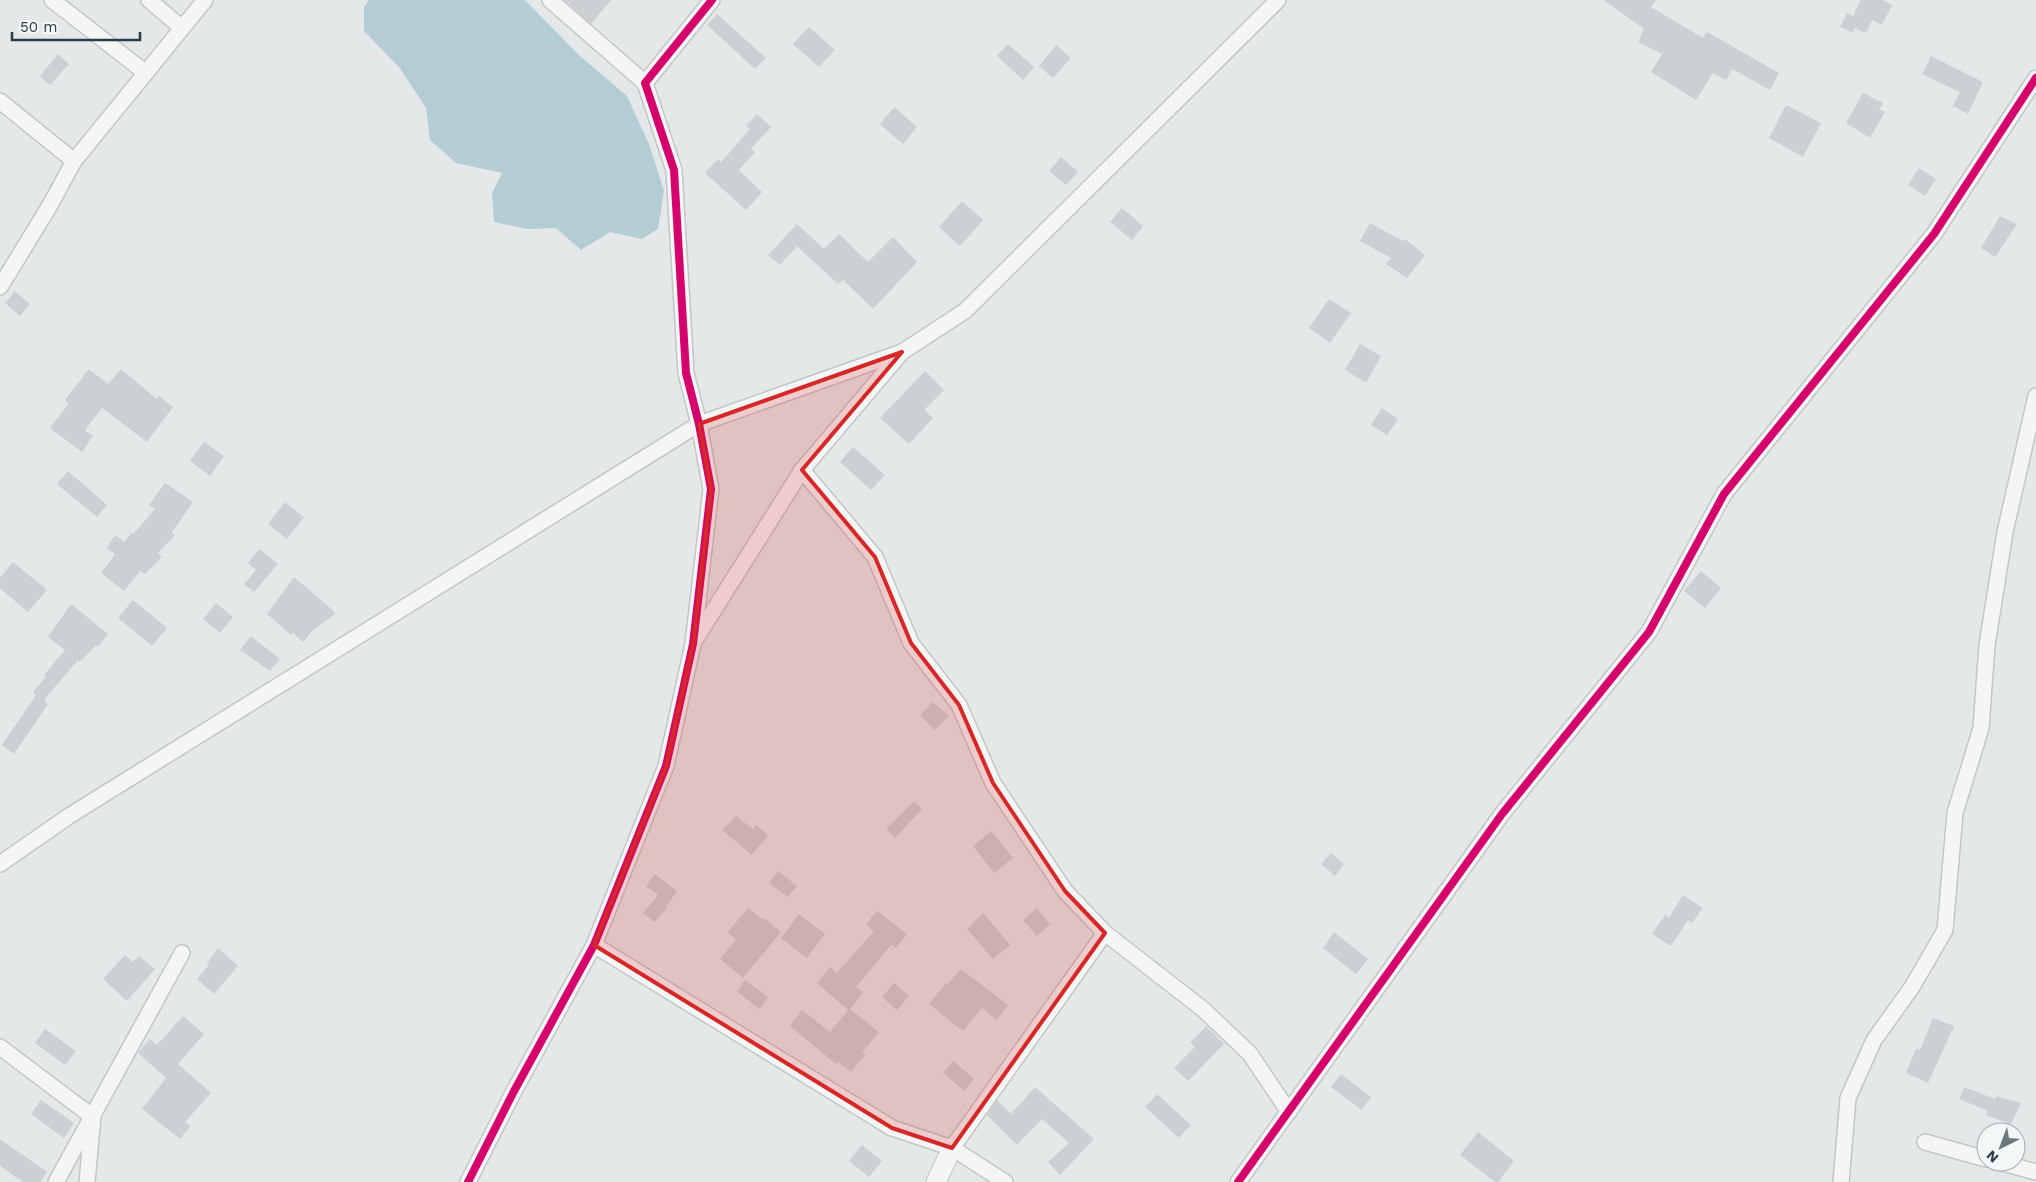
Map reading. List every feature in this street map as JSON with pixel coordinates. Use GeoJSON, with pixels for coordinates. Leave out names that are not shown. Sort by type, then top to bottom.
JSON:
{"type":"FeatureCollection","features":[{"type":"Feature","properties":{"kind":"street"},"geometry":{"type":"LineString","coordinates":[[52,0],[146,73]]}},
{"type":"Feature","properties":{"kind":"street"},"geometry":{"type":"LineString","coordinates":[[149,0],[182,28]]}},
{"type":"Feature","properties":{"kind":"street"},"geometry":{"type":"LineString","coordinates":[[0,287],[74,160],[205,0]]}},
{"type":"Feature","properties":{"kind":"street"},"geometry":{"type":"LineString","coordinates":[[468,1182],[513,1093],[594,945],[666,766],[693,644],[711,489],[699,424],[686,373],[674,170],[645,83],[550,0]]}},
{"type":"Feature","properties":{"kind":"street"},"geometry":{"type":"LineString","coordinates":[[645,83],[712,0]]}},
{"type":"Feature","properties":{"kind":"street"},"geometry":{"type":"LineString","coordinates":[[0,864],[77,810],[699,424],[902,352],[965,311],[1278,0]]}},
{"type":"Feature","properties":{"kind":"street"},"geometry":{"type":"LineString","coordinates":[[1238,1182],[1502,814],[1649,632],[1724,494],[1934,234],[2036,78]]}},
{"type":"Feature","properties":{"kind":"street"},"geometry":{"type":"LineString","coordinates":[[0,102],[74,160]]}},
{"type":"Feature","properties":{"kind":"street"},"geometry":{"type":"LineString","coordinates":[[693,644],[802,470],[902,352]]}},
{"type":"Feature","properties":{"kind":"street"},"geometry":{"type":"LineString","coordinates":[[1841,1182],[1848,1098],[1874,1040],[1912,987],[1945,930],[1955,813],[1981,728],[1987,645],[2005,532],[2036,396]]}},
{"type":"Feature","properties":{"kind":"street"},"geometry":{"type":"LineString","coordinates":[[802,470],[875,557],[911,643],[959,705],[993,783],[1065,891],[1105,933],[1204,1010],[1250,1054],[1289,1112]]}},
{"type":"Feature","properties":{"kind":"street"},"geometry":{"type":"LineString","coordinates":[[936,1182],[952,1148],[1105,933]]}},
{"type":"Feature","properties":{"kind":"street"},"geometry":{"type":"LineString","coordinates":[[594,945],[892,1128],[952,1148],[1005,1182]]}},
{"type":"Feature","properties":{"kind":"street"},"geometry":{"type":"LineString","coordinates":[[56,1182],[182,953]]}},
{"type":"Feature","properties":{"kind":"street"},"geometry":{"type":"LineString","coordinates":[[0,1048],[93,1117]]}},
{"type":"Feature","properties":{"kind":"street"},"geometry":{"type":"LineString","coordinates":[[87,1182],[93,1117]]}},
{"type":"Feature","properties":{"kind":"street"},"geometry":{"type":"LineString","coordinates":[[1926,1142],[1976,1155]]}},
{"type":"Feature","properties":{"kind":"highlighted area"},"geometry":{"type":"Polygon","coordinates":[[[902,352],[802,470],[875,557],[911,643],[959,705],[993,783],[1065,891],[1105,933],[952,1148],[892,1128],[594,945],[666,766],[693,644],[711,489],[699,424],[902,352]]]}},
{"type":"Feature","properties":{"kind":"water"},"geometry":{"type":"Polygon","coordinates":[[[369,0],[525,0],[580,56],[627,96],[649,144],[664,191],[658,229],[642,239],[610,232],[581,250],[556,228],[527,229],[494,222],[492,193],[502,173],[456,163],[430,140],[426,108],[399,67],[364,31],[364,7],[369,0]]]}},
{"type":"Feature","properties":{"kind":"building"},"geometry":{"type":"Polygon","coordinates":[[[565,0],[611,0],[591,24],[565,0]]]}},
{"type":"Feature","properties":{"kind":"building"},"geometry":{"type":"Polygon","coordinates":[[[1604,0],[1656,0],[1651,7],[1703,38],[1707,32],[1779,73],[1770,90],[1732,69],[1726,80],[1713,73],[1696,100],[1651,72],[1662,54],[1638,42],[1644,29],[1604,0]]]}},
{"type":"Feature","properties":{"kind":"building"},"geometry":{"type":"Polygon","coordinates":[[[1861,0],[1883,0],[1892,5],[1882,25],[1872,20],[1866,33],[1855,28],[1853,33],[1840,27],[1847,13],[1853,16],[1861,0]]]}},
{"type":"Feature","properties":{"kind":"building"},"geometry":{"type":"Polygon","coordinates":[[[717,14],[766,58],[755,69],[707,25],[717,14]]]}},
{"type":"Feature","properties":{"kind":"building"},"geometry":{"type":"Polygon","coordinates":[[[809,27],[835,50],[819,67],[793,44],[809,27]]]}},
{"type":"Feature","properties":{"kind":"building"},"geometry":{"type":"Polygon","coordinates":[[[1008,44],[1034,67],[1023,80],[997,56],[1008,44]]]}},
{"type":"Feature","properties":{"kind":"building"},"geometry":{"type":"Polygon","coordinates":[[[1056,45],[1071,58],[1053,78],[1039,66],[1056,45]]]}},
{"type":"Feature","properties":{"kind":"building"},"geometry":{"type":"Polygon","coordinates":[[[58,54],[69,64],[50,85],[40,76],[58,54]]]}},
{"type":"Feature","properties":{"kind":"building"},"geometry":{"type":"Polygon","coordinates":[[[1931,56],[1983,82],[1968,114],[1953,106],[1960,92],[1922,74],[1931,56]]]}},
{"type":"Feature","properties":{"kind":"building"},"geometry":{"type":"Polygon","coordinates":[[[1863,93],[1883,103],[1879,109],[1885,112],[1870,138],[1846,123],[1863,93]]]}},
{"type":"Feature","properties":{"kind":"building"},"geometry":{"type":"Polygon","coordinates":[[[1786,105],[1821,123],[1803,157],[1769,138],[1786,105]]]}},
{"type":"Feature","properties":{"kind":"building"},"geometry":{"type":"Polygon","coordinates":[[[894,107],[917,127],[903,144],[880,124],[894,107]]]}},
{"type":"Feature","properties":{"kind":"building"},"geometry":{"type":"Polygon","coordinates":[[[757,114],[771,127],[751,149],[755,152],[739,170],[762,192],[746,210],[705,173],[718,159],[721,162],[750,129],[746,126],[757,114]]]}},
{"type":"Feature","properties":{"kind":"building"},"geometry":{"type":"Polygon","coordinates":[[[1061,157],[1078,172],[1066,185],[1049,171],[1061,157]]]}},
{"type":"Feature","properties":{"kind":"building"},"geometry":{"type":"Polygon","coordinates":[[[1919,168],[1936,179],[1925,196],[1908,185],[1919,168]]]}},
{"type":"Feature","properties":{"kind":"building"},"geometry":{"type":"Polygon","coordinates":[[[962,201],[983,220],[960,246],[939,227],[962,201]]]}},
{"type":"Feature","properties":{"kind":"building"},"geometry":{"type":"Polygon","coordinates":[[[1122,208],[1143,226],[1132,240],[1110,222],[1122,208]]]}},
{"type":"Feature","properties":{"kind":"building"},"geometry":{"type":"Polygon","coordinates":[[[2000,216],[2017,224],[1995,257],[1981,248],[2000,216]]]}},
{"type":"Feature","properties":{"kind":"building"},"geometry":{"type":"Polygon","coordinates":[[[1370,223],[1403,241],[1405,239],[1425,255],[1407,278],[1386,264],[1391,258],[1360,241],[1370,223]]]}},
{"type":"Feature","properties":{"kind":"building"},"geometry":{"type":"Polygon","coordinates":[[[797,224],[824,249],[839,234],[868,262],[893,237],[917,262],[873,309],[843,280],[838,284],[797,246],[780,265],[768,255],[797,224]]]}},
{"type":"Feature","properties":{"kind":"building"},"geometry":{"type":"Polygon","coordinates":[[[15,291],[30,304],[20,316],[5,303],[15,291]]]}},
{"type":"Feature","properties":{"kind":"building"},"geometry":{"type":"Polygon","coordinates":[[[1329,299],[1351,313],[1330,343],[1309,328],[1329,299]]]}},
{"type":"Feature","properties":{"kind":"building"},"geometry":{"type":"Polygon","coordinates":[[[1360,344],[1381,356],[1366,383],[1345,370],[1360,344]]]}},
{"type":"Feature","properties":{"kind":"building"},"geometry":{"type":"Polygon","coordinates":[[[89,369],[108,384],[121,369],[157,399],[159,396],[173,407],[147,442],[102,408],[85,430],[93,436],[82,452],[50,428],[69,403],[65,400],[89,369]]]}},
{"type":"Feature","properties":{"kind":"building"},"geometry":{"type":"Polygon","coordinates":[[[925,371],[944,390],[924,410],[933,418],[909,444],[880,418],[925,371]]]}},
{"type":"Feature","properties":{"kind":"building"},"geometry":{"type":"Polygon","coordinates":[[[1382,408],[1398,419],[1387,435],[1371,425],[1382,408]]]}},
{"type":"Feature","properties":{"kind":"building"},"geometry":{"type":"Polygon","coordinates":[[[204,442],[224,456],[210,476],[190,461],[204,442]]]}},
{"type":"Feature","properties":{"kind":"building"},"geometry":{"type":"Polygon","coordinates":[[[853,447],[885,475],[871,490],[840,462],[853,447]]]}},
{"type":"Feature","properties":{"kind":"building"},"geometry":{"type":"Polygon","coordinates":[[[68,471],[107,505],[97,517],[57,484],[68,471]]]}},
{"type":"Feature","properties":{"kind":"building"},"geometry":{"type":"Polygon","coordinates":[[[165,483],[193,502],[172,532],[175,535],[158,553],[162,557],[145,574],[140,571],[124,591],[101,573],[115,554],[107,548],[115,535],[124,542],[132,532],[133,534],[155,509],[149,505],[165,483]]]}},
{"type":"Feature","properties":{"kind":"building"},"geometry":{"type":"Polygon","coordinates":[[[285,502],[304,517],[287,539],[268,524],[285,502]]]}},
{"type":"Feature","properties":{"kind":"building"},"geometry":{"type":"Polygon","coordinates":[[[259,549],[278,564],[254,592],[244,584],[256,570],[248,563],[259,549]]]}},
{"type":"Feature","properties":{"kind":"building"},"geometry":{"type":"Polygon","coordinates":[[[13,562],[47,590],[28,612],[0,588],[0,578],[13,562]]]}},
{"type":"Feature","properties":{"kind":"building"},"geometry":{"type":"Polygon","coordinates":[[[1701,571],[1721,588],[1705,608],[1684,591],[1701,571]]]}},
{"type":"Feature","properties":{"kind":"building"},"geometry":{"type":"Polygon","coordinates":[[[294,577],[336,613],[311,632],[303,642],[293,633],[291,635],[267,614],[294,577]]]}},
{"type":"Feature","properties":{"kind":"building"},"geometry":{"type":"Polygon","coordinates":[[[133,600],[167,628],[152,646],[118,618],[133,600]]]}},
{"type":"Feature","properties":{"kind":"building"},"geometry":{"type":"Polygon","coordinates":[[[216,603],[233,617],[220,633],[203,619],[216,603]]]}},
{"type":"Feature","properties":{"kind":"building"},"geometry":{"type":"Polygon","coordinates":[[[71,604],[108,634],[98,647],[96,645],[80,662],[78,660],[44,700],[48,704],[14,754],[2,745],[36,695],[33,692],[46,676],[44,675],[65,650],[48,637],[71,604]]]}},
{"type":"Feature","properties":{"kind":"building"},"geometry":{"type":"Polygon","coordinates":[[[251,636],[280,659],[270,671],[240,650],[251,636]]]}},
{"type":"Feature","properties":{"kind":"building"},"geometry":{"type":"Polygon","coordinates":[[[933,702],[949,716],[935,730],[920,715],[933,702]]]}},
{"type":"Feature","properties":{"kind":"building"},"geometry":{"type":"Polygon","coordinates":[[[914,801],[922,809],[895,838],[886,829],[914,801]]]}},
{"type":"Feature","properties":{"kind":"building"},"geometry":{"type":"Polygon","coordinates":[[[736,816],[753,829],[756,825],[768,835],[752,855],[722,830],[736,816]]]}},
{"type":"Feature","properties":{"kind":"building"},"geometry":{"type":"Polygon","coordinates":[[[991,831],[1013,858],[994,873],[973,846],[991,831]]]}},
{"type":"Feature","properties":{"kind":"building"},"geometry":{"type":"Polygon","coordinates":[[[1331,853],[1344,864],[1335,876],[1321,864],[1331,853]]]}},
{"type":"Feature","properties":{"kind":"building"},"geometry":{"type":"Polygon","coordinates":[[[778,871],[797,886],[788,897],[769,883],[778,871]]]}},
{"type":"Feature","properties":{"kind":"building"},"geometry":{"type":"Polygon","coordinates":[[[655,874],[677,891],[667,908],[655,922],[643,913],[658,895],[646,886],[655,874]]]}},
{"type":"Feature","properties":{"kind":"building"},"geometry":{"type":"Polygon","coordinates":[[[1683,895],[1703,908],[1692,923],[1688,920],[1671,946],[1652,934],[1665,915],[1669,918],[1683,895]]]}},
{"type":"Feature","properties":{"kind":"building"},"geometry":{"type":"Polygon","coordinates":[[[748,908],[781,932],[743,978],[720,959],[736,939],[728,932],[748,908]]]}},
{"type":"Feature","properties":{"kind":"building"},"geometry":{"type":"Polygon","coordinates":[[[1037,908],[1050,925],[1037,936],[1023,920],[1037,908]]]}},
{"type":"Feature","properties":{"kind":"building"},"geometry":{"type":"Polygon","coordinates":[[[877,911],[907,934],[896,948],[891,945],[856,987],[863,993],[850,1009],[879,1032],[862,1053],[865,1055],[851,1072],[838,1062],[836,1064],[790,1026],[802,1010],[830,1032],[848,1010],[817,983],[830,967],[837,973],[874,931],[866,925],[877,911]]]}},
{"type":"Feature","properties":{"kind":"building"},"geometry":{"type":"Polygon","coordinates":[[[983,913],[1010,945],[993,959],[967,929],[983,913]]]}},
{"type":"Feature","properties":{"kind":"building"},"geometry":{"type":"Polygon","coordinates":[[[799,914],[825,934],[807,958],[781,938],[799,914]]]}},
{"type":"Feature","properties":{"kind":"building"},"geometry":{"type":"Polygon","coordinates":[[[1334,932],[1368,959],[1356,974],[1323,948],[1334,932]]]}},
{"type":"Feature","properties":{"kind":"building"},"geometry":{"type":"Polygon","coordinates":[[[218,948],[238,966],[214,994],[197,979],[209,965],[207,964],[218,948]]]}},
{"type":"Feature","properties":{"kind":"building"},"geometry":{"type":"Polygon","coordinates":[[[125,955],[133,962],[139,956],[155,969],[127,1001],[103,979],[125,955]]]}},
{"type":"Feature","properties":{"kind":"building"},"geometry":{"type":"Polygon","coordinates":[[[961,969],[1008,1005],[997,1020],[982,1008],[963,1031],[929,1004],[946,983],[948,984],[961,969]]]}},
{"type":"Feature","properties":{"kind":"building"},"geometry":{"type":"Polygon","coordinates":[[[745,980],[768,997],[760,1009],[737,992],[745,980]]]}},
{"type":"Feature","properties":{"kind":"building"},"geometry":{"type":"Polygon","coordinates":[[[894,983],[909,996],[897,1010],[882,997],[894,983]]]}},
{"type":"Feature","properties":{"kind":"building"},"geometry":{"type":"Polygon","coordinates":[[[183,1016],[204,1034],[178,1064],[211,1093],[185,1122],[190,1126],[180,1139],[142,1109],[166,1078],[138,1053],[150,1039],[157,1045],[183,1016]]]}},
{"type":"Feature","properties":{"kind":"building"},"geometry":{"type":"Polygon","coordinates":[[[1933,1018],[1954,1026],[1928,1083],[1906,1073],[1916,1049],[1920,1050],[1933,1018]]]}},
{"type":"Feature","properties":{"kind":"building"},"geometry":{"type":"Polygon","coordinates":[[[1206,1026],[1224,1044],[1188,1081],[1174,1068],[1195,1047],[1190,1043],[1206,1026]]]}},
{"type":"Feature","properties":{"kind":"building"},"geometry":{"type":"Polygon","coordinates":[[[45,1029],[76,1051],[65,1065],[35,1043],[45,1029]]]}},
{"type":"Feature","properties":{"kind":"building"},"geometry":{"type":"Polygon","coordinates":[[[953,1061],[974,1079],[964,1091],[943,1073],[953,1061]]]}},
{"type":"Feature","properties":{"kind":"building"},"geometry":{"type":"Polygon","coordinates":[[[1341,1074],[1371,1097],[1362,1110],[1331,1087],[1341,1074]]]}},
{"type":"Feature","properties":{"kind":"building"},"geometry":{"type":"Polygon","coordinates":[[[1035,1087],[1094,1139],[1060,1175],[1048,1162],[1069,1143],[1042,1119],[1017,1145],[987,1115],[997,1100],[1011,1114],[1035,1087]]]}},
{"type":"Feature","properties":{"kind":"building"},"geometry":{"type":"Polygon","coordinates":[[[1964,1087],[1995,1099],[1996,1096],[2021,1103],[2012,1122],[2005,1122],[1985,1115],[1988,1111],[1959,1099],[1964,1087]]]}},
{"type":"Feature","properties":{"kind":"building"},"geometry":{"type":"Polygon","coordinates":[[[1157,1094],[1191,1125],[1179,1138],[1145,1107],[1157,1094]]]}},
{"type":"Feature","properties":{"kind":"building"},"geometry":{"type":"Polygon","coordinates":[[[41,1100],[74,1123],[64,1138],[31,1114],[41,1100]]]}},
{"type":"Feature","properties":{"kind":"building"},"geometry":{"type":"Polygon","coordinates":[[[1478,1132],[1514,1161],[1498,1182],[1495,1182],[1460,1155],[1478,1132]]]}},
{"type":"Feature","properties":{"kind":"building"},"geometry":{"type":"Polygon","coordinates":[[[0,1139],[47,1172],[40,1182],[23,1182],[0,1166],[0,1139]]]}},
{"type":"Feature","properties":{"kind":"building"},"geometry":{"type":"Polygon","coordinates":[[[862,1145],[882,1161],[869,1177],[849,1161],[862,1145]]]}},
{"type":"Feature","properties":{"kind":"cycle path"},"geometry":{"type":"LineString","coordinates":[[468,1182],[513,1093],[594,945],[666,766],[693,644],[711,489],[699,424],[686,373],[674,170],[645,83],[712,0]]}},
{"type":"Feature","properties":{"kind":"cycle path"},"geometry":{"type":"LineString","coordinates":[[1238,1182],[1502,814],[1649,632],[1724,494],[1934,234],[2036,78]]}}]}
